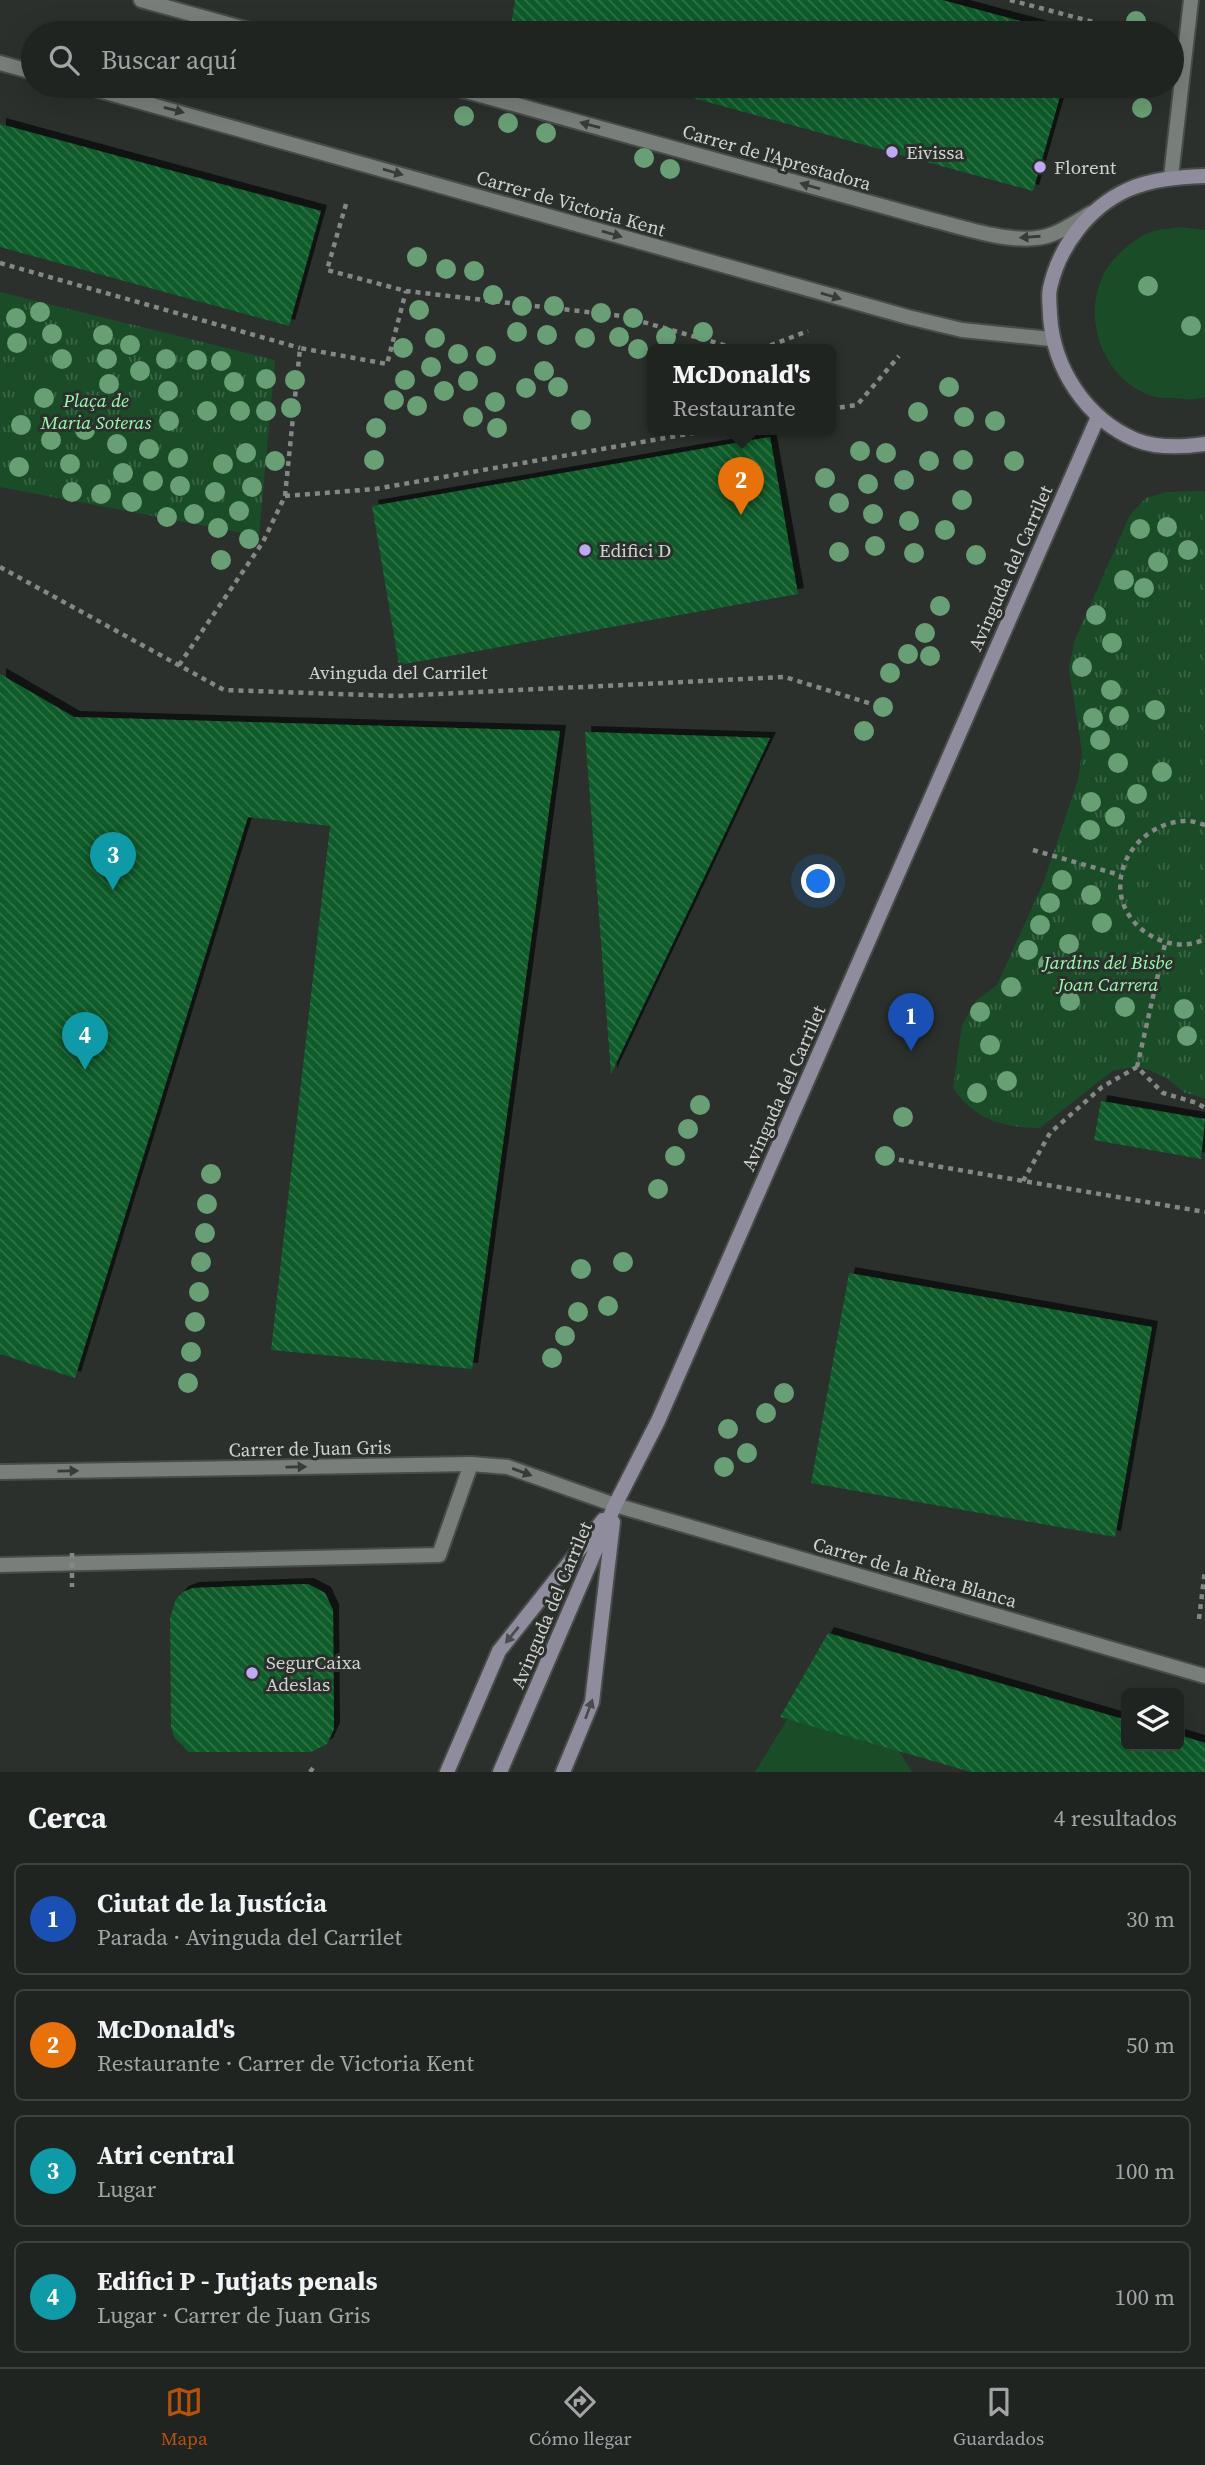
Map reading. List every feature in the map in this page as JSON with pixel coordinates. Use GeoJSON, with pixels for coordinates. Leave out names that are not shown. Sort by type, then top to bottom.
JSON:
{"type":"FeatureCollection","features":[{"type":"Feature","properties":{"kind":"street"},"geometry":{"type":"LineString","coordinates":[[141,0],[217,21]]}},
{"type":"Feature","properties":{"kind":"street"},"geometry":{"type":"LineString","coordinates":[[1184,62],[1191,0]]}},
{"type":"Feature","properties":{"kind":"street"},"geometry":{"type":"LineString","coordinates":[[0,62],[21,68]]}},
{"type":"Feature","properties":{"kind":"street","name":"Carrer de Victoria Kent"},"geometry":{"type":"LineString","coordinates":[[127,98],[908,317],[962,331],[1051,339]]}},
{"type":"Feature","properties":{"kind":"street","name":"Carrer de l'Aprestadora"},"geometry":{"type":"LineString","coordinates":[[491,98],[995,235],[1026,239],[1051,235],[1093,213]]}},
{"type":"Feature","properties":{"kind":"street"},"geometry":{"type":"LineString","coordinates":[[1171,177],[1180,98]]}},
{"type":"Feature","properties":{"kind":"street"},"geometry":{"type":"LineString","coordinates":[[1205,176],[1171,177],[1127,190],[1093,213],[1066,246],[1049,290],[1051,339],[1069,383],[1098,417],[1138,440],[1183,447],[1205,444]]}},
{"type":"Feature","properties":{"kind":"street","name":"Avinguda del Carrilet"},"geometry":{"type":"LineString","coordinates":[[500,1772],[615,1505],[658,1421],[1098,417]]}},
{"type":"Feature","properties":{"kind":"street"},"geometry":{"type":"LineString","coordinates":[[0,1565],[439,1555],[471,1464]]}},
{"type":"Feature","properties":{"kind":"street","name":"Carrer de Juan Gris"},"geometry":{"type":"LineString","coordinates":[[0,1472],[471,1464],[508,1467],[615,1505]]}},
{"type":"Feature","properties":{"kind":"street"},"geometry":{"type":"LineString","coordinates":[[447,1772],[499,1651],[615,1505]]}},
{"type":"Feature","properties":{"kind":"street"},"geometry":{"type":"LineString","coordinates":[[562,1772],[592,1702],[615,1505]]}},
{"type":"Feature","properties":{"kind":"street","name":"Carrer de la Riera Blanca"},"geometry":{"type":"LineString","coordinates":[[615,1505],[1205,1676]]}},
{"type":"Feature","properties":{"kind":"path"},"geometry":{"type":"LineString","coordinates":[[1010,0],[1089,21]]}},
{"type":"Feature","properties":{"kind":"path"},"geometry":{"type":"LineString","coordinates":[[346,204],[327,270],[406,291],[622,316],[720,344]]}},
{"type":"Feature","properties":{"kind":"path"},"geometry":{"type":"LineString","coordinates":[[0,263],[300,348],[387,364],[406,291]]}},
{"type":"Feature","properties":{"kind":"path"},"geometry":{"type":"LineString","coordinates":[[774,344],[808,331]]}},
{"type":"Feature","properties":{"kind":"path"},"geometry":{"type":"LineString","coordinates":[[0,567],[179,665],[263,542],[285,496],[300,348]]}},
{"type":"Feature","properties":{"kind":"path"},"geometry":{"type":"LineString","coordinates":[[836,408],[857,405],[900,356]]}},
{"type":"Feature","properties":{"kind":"path"},"geometry":{"type":"LineString","coordinates":[[285,496],[375,489],[682,435]]}},
{"type":"Feature","properties":{"kind":"path","name":"Avinguda del Carrilet"},"geometry":{"type":"LineString","coordinates":[[179,665],[224,690],[397,696],[785,677],[872,704]]}},
{"type":"Feature","properties":{"kind":"path"},"geometry":{"type":"LineString","coordinates":[[1205,825],[1185,820],[1161,826],[1146,834],[1128,854],[1120,875],[1121,896],[1125,907],[1149,935],[1166,943],[1185,945],[1205,939]]}},
{"type":"Feature","properties":{"kind":"path"},"geometry":{"type":"LineString","coordinates":[[1032,850],[1120,875]]}},
{"type":"Feature","properties":{"kind":"path"},"geometry":{"type":"LineString","coordinates":[[1023,1181],[1050,1133],[1101,1087],[1137,1067],[1166,943]]}},
{"type":"Feature","properties":{"kind":"path"},"geometry":{"type":"LineString","coordinates":[[1137,1067],[1163,1093],[1205,1108]]}},
{"type":"Feature","properties":{"kind":"path"},"geometry":{"type":"LineString","coordinates":[[889,1158],[1205,1212]]}},
{"type":"Feature","properties":{"kind":"path"},"geometry":{"type":"LineString","coordinates":[[72,1553],[72,1587]]}},
{"type":"Feature","properties":{"kind":"path"},"geometry":{"type":"LineString","coordinates":[[1199,1619],[1205,1570]]}},
{"type":"Feature","properties":{"kind":"path"},"geometry":{"type":"LineString","coordinates":[[310,1772],[316,1764]]}},
{"type":"Feature","properties":{"kind":"green space"},"geometry":{"type":"Polygon","coordinates":[[[1180,227],[1205,230],[1205,397],[1193,399],[1154,397],[1135,388],[1120,376],[1109,362],[1096,327],[1098,290],[1113,260],[1129,245],[1148,233],[1180,227]]]}},
{"type":"Feature","properties":{"kind":"green space","name":"Plaça de Maria Soteras"},"geometry":{"type":"Polygon","coordinates":[[[0,292],[275,360],[259,536],[0,487],[0,292]]]}},
{"type":"Feature","properties":{"kind":"green space","name":"Jardins del Bisbe Joan Carrera"},"geometry":{"type":"Polygon","coordinates":[[[1166,492],[1205,492],[1205,1098],[1185,1093],[1167,1078],[1137,1067],[1112,1071],[1040,1128],[1013,1126],[990,1120],[971,1108],[953,1088],[962,1025],[976,1001],[997,985],[1044,881],[1078,780],[1082,752],[1069,669],[1074,642],[1130,515],[1146,498],[1166,492]]]}},
{"type":"Feature","properties":{"kind":"green space"},"geometry":{"type":"Polygon","coordinates":[[[788,1718],[899,1751],[912,1772],[755,1772],[788,1718]]]}},
{"type":"Feature","properties":{"kind":"building"},"geometry":{"type":"Polygon","coordinates":[[[515,0],[942,0],[1020,21],[512,21],[515,0]]]}},
{"type":"Feature","properties":{"kind":"building"},"geometry":{"type":"Polygon","coordinates":[[[693,98],[1060,98],[1033,191],[693,98]]]}},
{"type":"Feature","properties":{"kind":"building"},"geometry":{"type":"Polygon","coordinates":[[[0,124],[321,211],[289,326],[0,247],[0,124]]]}},
{"type":"Feature","properties":{"kind":"building","name":"Edifici D"},"geometry":{"type":"Polygon","coordinates":[[[770,437],[798,594],[399,665],[372,506],[770,437]]]}},
{"type":"Feature","properties":{"kind":"building"},"geometry":{"type":"Polygon","coordinates":[[[0,674],[74,717],[560,731],[472,1369],[271,1350],[330,826],[248,817],[75,1378],[0,1354],[0,674]]]}},
{"type":"Feature","properties":{"kind":"building"},"geometry":{"type":"Polygon","coordinates":[[[585,732],[770,738],[611,1074],[585,732]]]}},
{"type":"Feature","properties":{"kind":"building"},"geometry":{"type":"Polygon","coordinates":[[[1101,1101],[1205,1119],[1201,1159],[1094,1140],[1101,1101]]]}},
{"type":"Feature","properties":{"kind":"building"},"geometry":{"type":"Polygon","coordinates":[[[849,1273],[1152,1327],[1115,1537],[811,1483],[849,1273]]]}},
{"type":"Feature","properties":{"kind":"building","name":"SegurCaixa Adeslas"},"geometry":{"type":"Polygon","coordinates":[[[308,1584],[325,1593],[333,1610],[334,1729],[327,1744],[311,1752],[189,1752],[174,1737],[171,1727],[170,1618],[176,1599],[193,1588],[308,1584]]]}},
{"type":"Feature","properties":{"kind":"building"},"geometry":{"type":"Polygon","coordinates":[[[828,1633],[1121,1719],[1121,1751],[1184,1751],[1184,1737],[1205,1743],[1205,1772],[971,1772],[780,1717],[828,1633]]]}},
{"type":"Feature","properties":{"kind":"place","name":"Eivissa"},"geometry":{"type":"Point","coordinates":[892,152]}},
{"type":"Feature","properties":{"kind":"place","name":"Florent"},"geometry":{"type":"Point","coordinates":[1040,167]}},
{"type":"Feature","properties":{"kind":"place","name":"McDonald's"},"geometry":{"type":"Point","coordinates":[741,515]}},
{"type":"Feature","properties":{"kind":"place","name":"Edifici D"},"geometry":{"type":"Point","coordinates":[585,550]}},
{"type":"Feature","properties":{"kind":"place","name":"Atri central"},"geometry":{"type":"Point","coordinates":[113,890]}},
{"type":"Feature","properties":{"kind":"place","name":"Ciutat de la Justícia"},"geometry":{"type":"Point","coordinates":[911,1051]}},
{"type":"Feature","properties":{"kind":"place","name":"Edifici P - Jutjats penals"},"geometry":{"type":"Point","coordinates":[85,1070]}},
{"type":"Feature","properties":{"kind":"place","name":"SegurCaixa Adeslas"},"geometry":{"type":"Point","coordinates":[252,1673]}}]}
